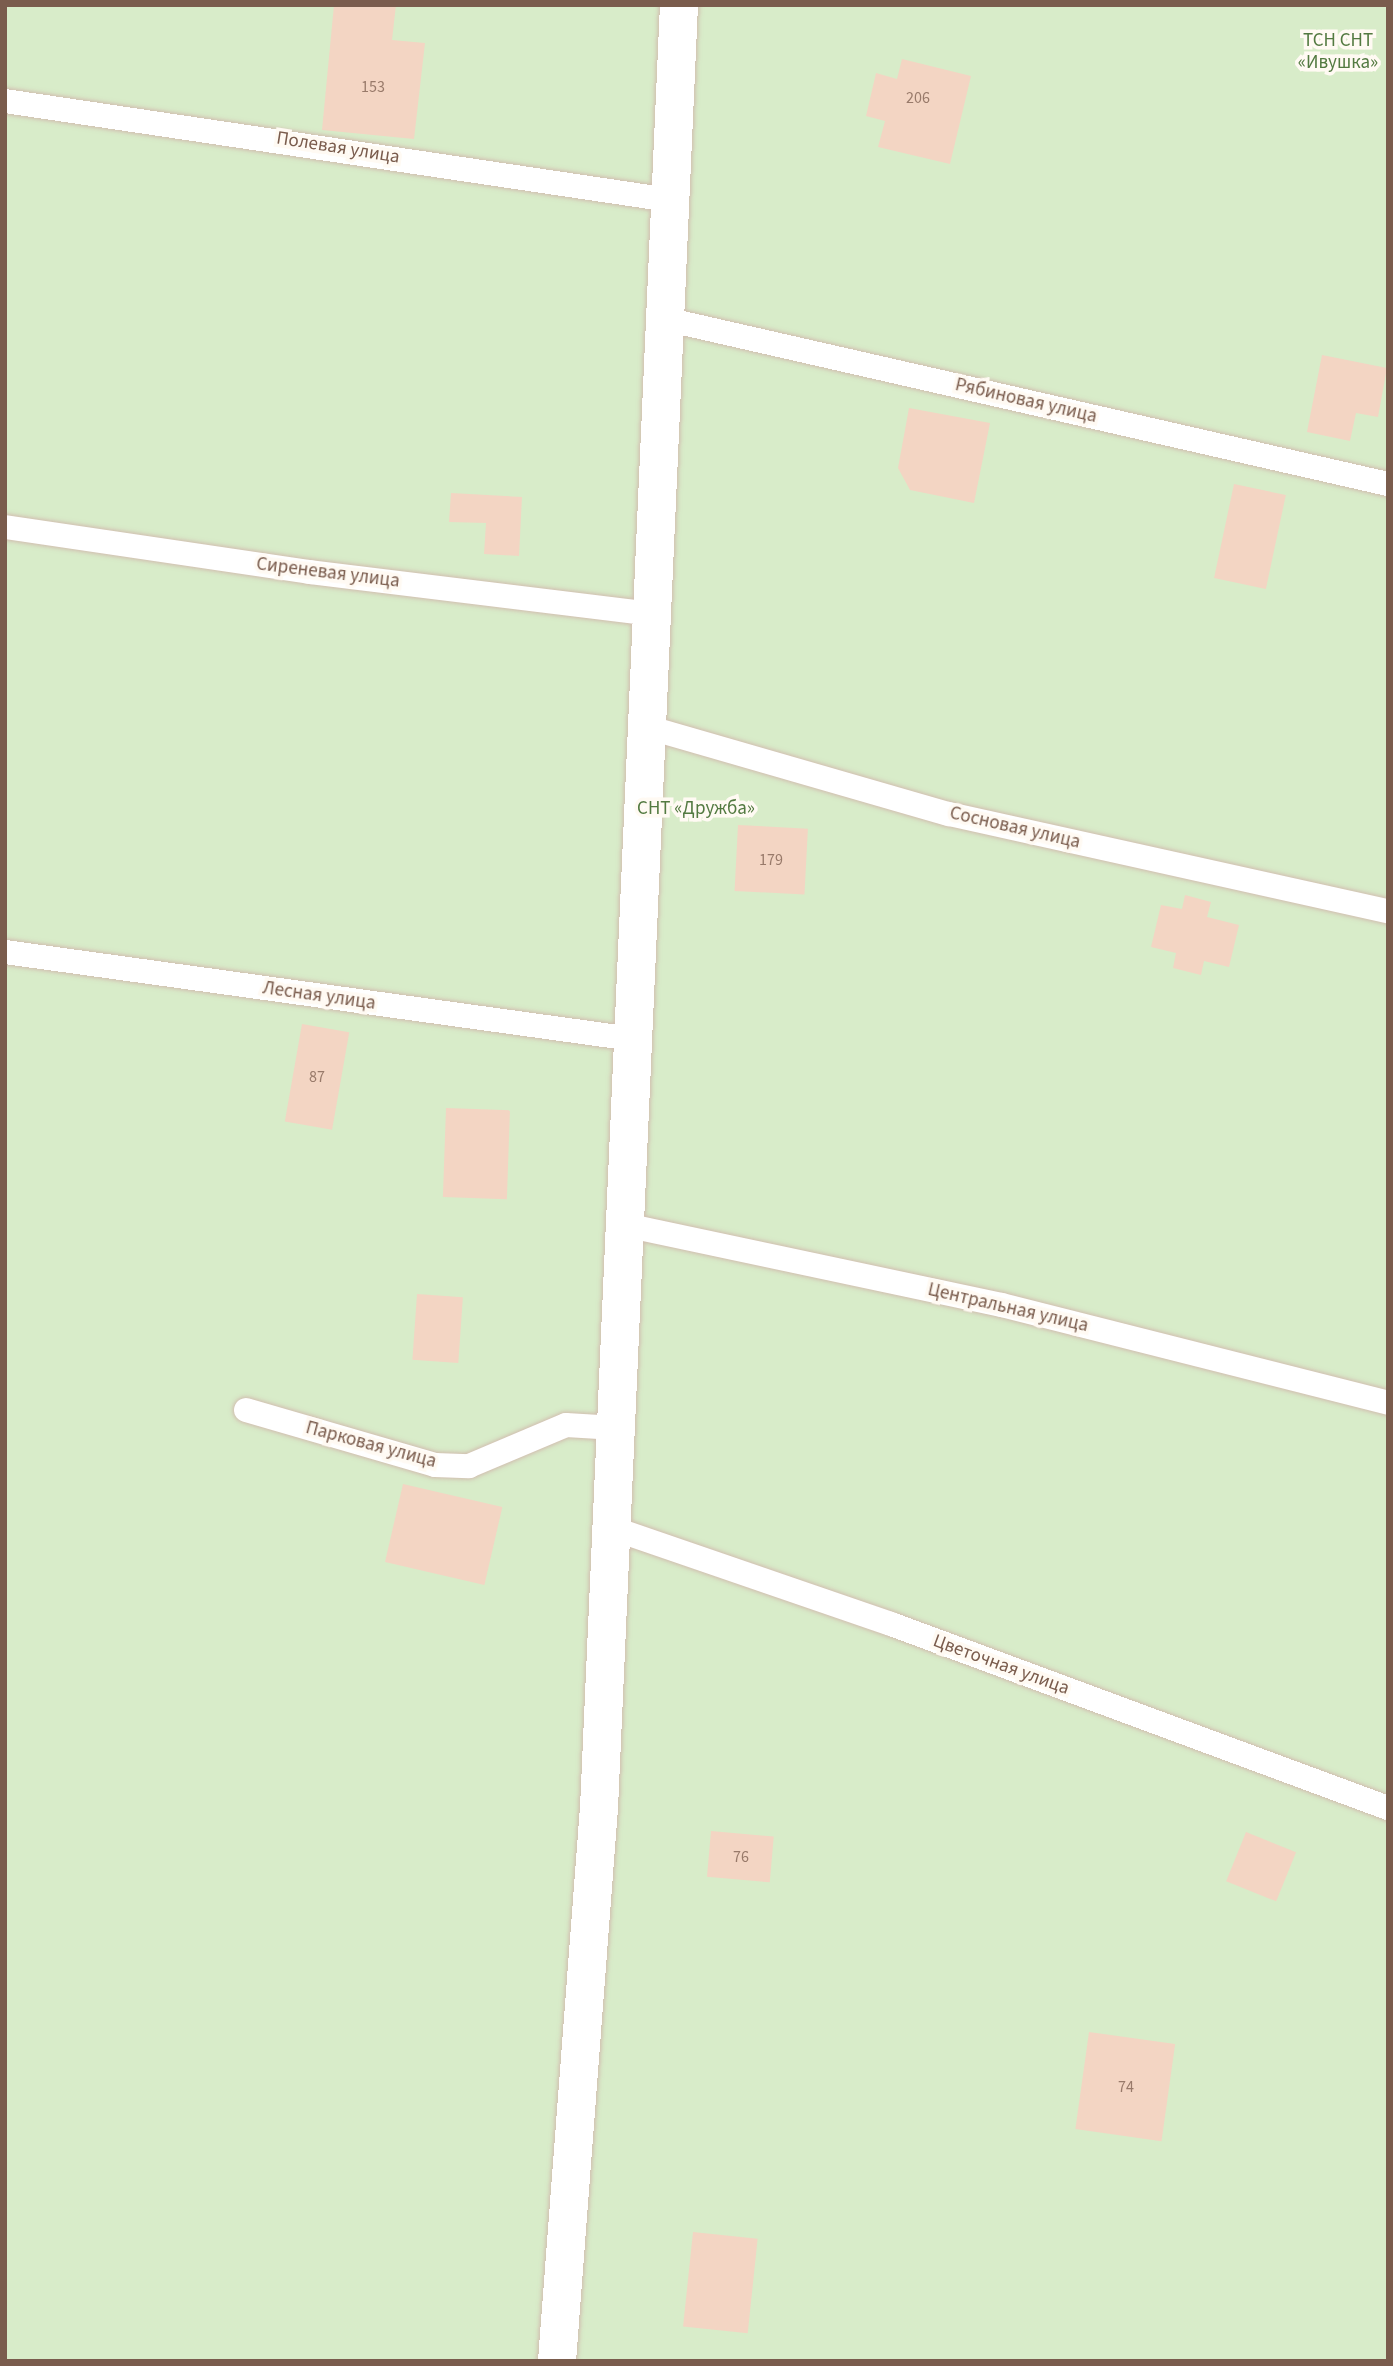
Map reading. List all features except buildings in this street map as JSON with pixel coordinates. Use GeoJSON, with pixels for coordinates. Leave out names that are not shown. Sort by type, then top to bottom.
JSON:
{"type":"FeatureCollection","features":[{"type":"Feature","properties":{"kind":"street"},"geometry":{"type":"LineString","coordinates":[[558,2361],[599,1808],[679,5]]}},
{"type":"Feature","properties":{"kind":"lane","name":"Полевая улица"},"geometry":{"type":"LineString","coordinates":[[5,101],[670,200]]}},
{"type":"Feature","properties":{"kind":"lane","name":"Рябиновая улица"},"geometry":{"type":"LineString","coordinates":[[665,319],[1388,484]]}},
{"type":"Feature","properties":{"kind":"lane","name":"Сиреневая улица"},"geometry":{"type":"LineString","coordinates":[[5,527],[310,572],[651,614]]}},
{"type":"Feature","properties":{"kind":"lane","name":"Сосновая улица"},"geometry":{"type":"LineString","coordinates":[[647,726],[949,814],[1388,911]]}},
{"type":"Feature","properties":{"kind":"lane","name":"Лесная улица"},"geometry":{"type":"LineString","coordinates":[[5,952],[633,1038]]}},
{"type":"Feature","properties":{"kind":"lane","name":"Центральная улица"},"geometry":{"type":"LineString","coordinates":[[625,1225],[1002,1305],[1388,1404]]}},
{"type":"Feature","properties":{"kind":"lane","name":"Парковая улица"},"geometry":{"type":"LineString","coordinates":[[246,1410],[436,1465],[469,1466],[566,1425],[616,1428]]}},
{"type":"Feature","properties":{"kind":"lane","name":"Цветочная улица"},"geometry":{"type":"LineString","coordinates":[[612,1528],[891,1624],[1388,1808]]}},
{"type":"Feature","properties":{"kind":"green space","name":"СНТ «Дружба»"},"geometry":{"type":"Polygon","coordinates":[[[5,5],[1388,5],[1388,2361],[5,2361],[5,5]]]}},
{"type":"Feature","properties":{"kind":"park label","name":"ТСН СНТ «Ивушка»"},"geometry":{"type":"Point","coordinates":[1338,52]}}]}
